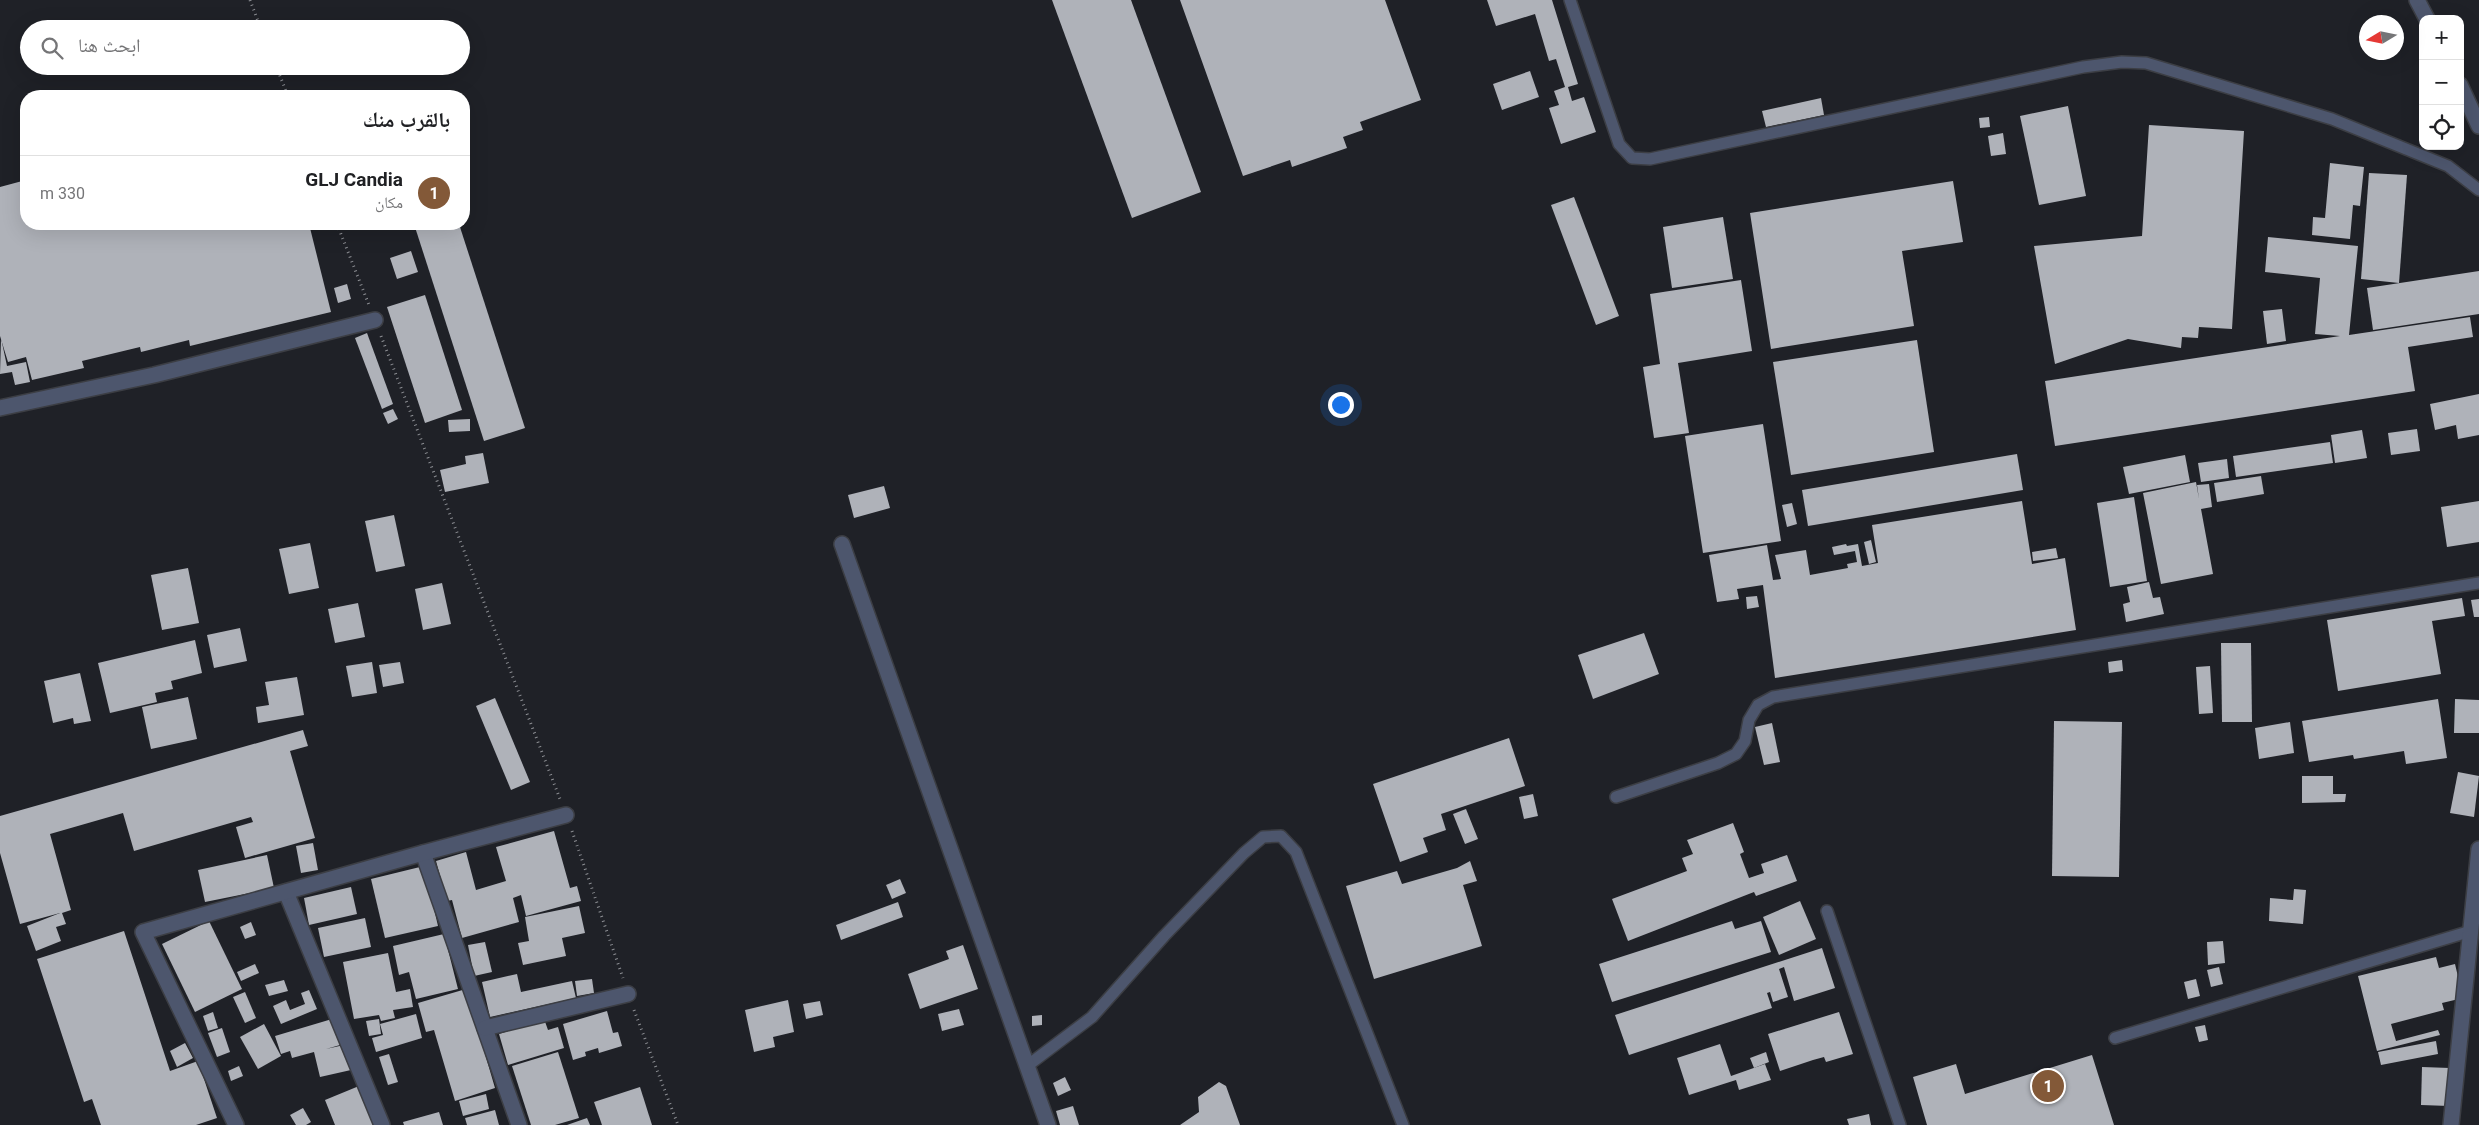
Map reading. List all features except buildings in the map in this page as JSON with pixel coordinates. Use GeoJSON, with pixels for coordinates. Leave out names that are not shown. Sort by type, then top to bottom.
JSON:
{"type":"FeatureCollection","features":[{"type":"Feature","properties":{"kind":"street"},"geometry":{"type":"LineString","coordinates":[[2417,0],[2425,15]]}},
{"type":"Feature","properties":{"kind":"street"},"geometry":{"type":"LineString","coordinates":[[2464,94],[2479,126]]}},
{"type":"Feature","properties":{"kind":"street"},"geometry":{"type":"LineString","coordinates":[[0,408],[154,375],[375,320]]}},
{"type":"Feature","properties":{"kind":"street"},"geometry":{"type":"LineString","coordinates":[[842,544],[1048,1125]]}},
{"type":"Feature","properties":{"kind":"street"},"geometry":{"type":"LineString","coordinates":[[236,1125],[143,932],[423,852],[566,814]]}},
{"type":"Feature","properties":{"kind":"street"},"geometry":{"type":"LineString","coordinates":[[2451,1125],[2479,849]]}},
{"type":"Feature","properties":{"kind":"street"},"geometry":{"type":"LineString","coordinates":[[423,852],[519,1125]]}},
{"type":"Feature","properties":{"kind":"street"},"geometry":{"type":"LineString","coordinates":[[286,892],[382,1125]]}},
{"type":"Feature","properties":{"kind":"street"},"geometry":{"type":"LineString","coordinates":[[484,1028],[628,994]]}},
{"type":"Feature","properties":{"kind":"lane"},"geometry":{"type":"LineString","coordinates":[[1570,0],[1619,144],[1632,158],[1650,160],[2083,67],[2122,62],[2146,63],[2332,119],[2448,166],[2479,190]]}},
{"type":"Feature","properties":{"kind":"lane"},"geometry":{"type":"LineString","coordinates":[[1616,798],[1736,754],[1745,741],[1749,720],[1758,705],[1773,697],[2479,583]]}},
{"type":"Feature","properties":{"kind":"lane"},"geometry":{"type":"LineString","coordinates":[[1027,1066],[1092,1016],[1164,936],[1244,853],[1263,837],[1281,836],[1296,852],[1404,1125]]}},
{"type":"Feature","properties":{"kind":"lane"},"geometry":{"type":"LineString","coordinates":[[1827,911],[1900,1125]]}},
{"type":"Feature","properties":{"kind":"lane"},"geometry":{"type":"LineString","coordinates":[[2115,1038],[2471,931]]}},
{"type":"Feature","properties":{"kind":"path"},"geometry":{"type":"LineString","coordinates":[[250,0],[258,20]]}},
{"type":"Feature","properties":{"kind":"path"},"geometry":{"type":"LineString","coordinates":[[280,75],[286,90]]}},
{"type":"Feature","properties":{"kind":"path"},"geometry":{"type":"LineString","coordinates":[[339,230],[566,814],[628,994],[678,1125]]}},
{"type":"Feature","properties":{"kind":"place","name":"GLJ Candia"},"geometry":{"type":"Point","coordinates":[2048,1086]}}]}
